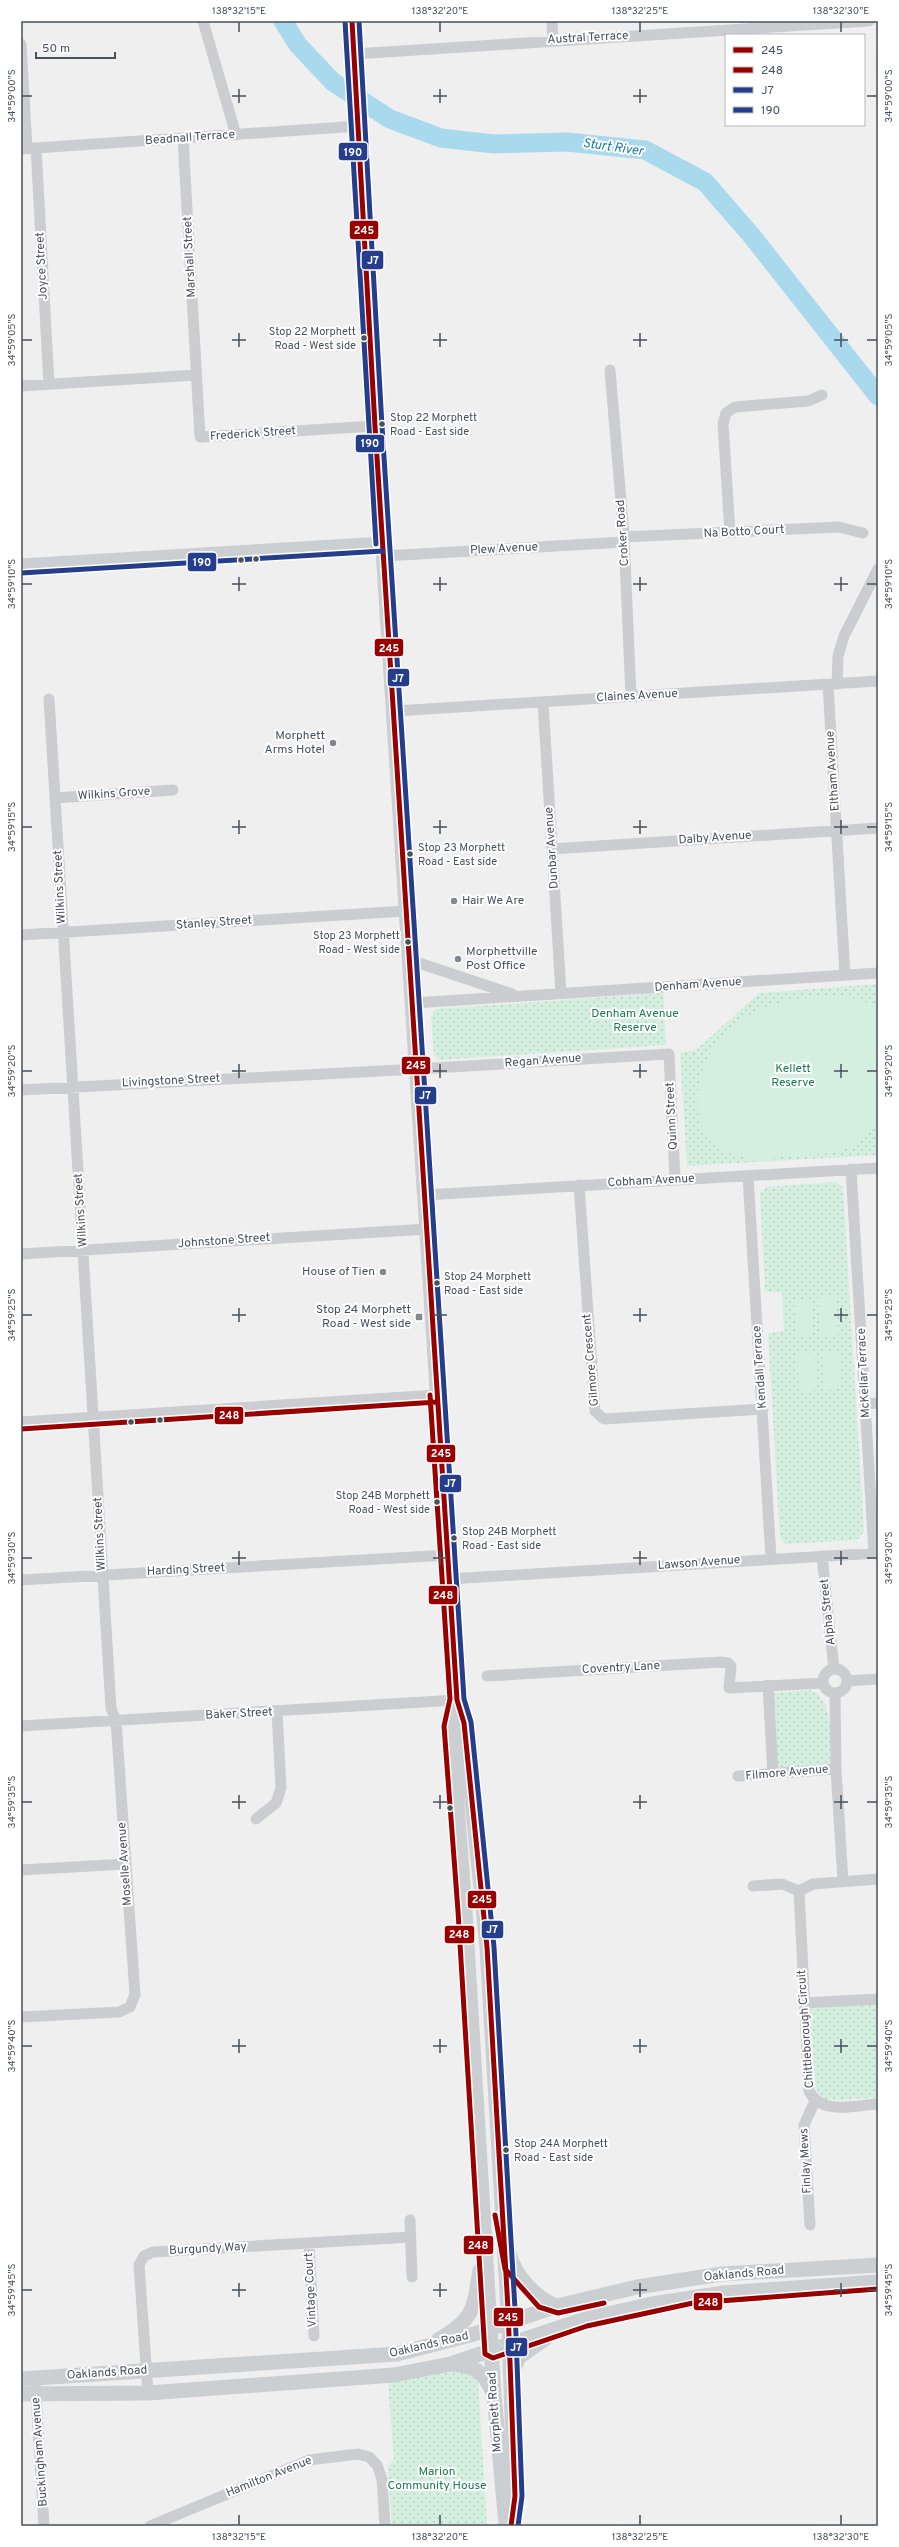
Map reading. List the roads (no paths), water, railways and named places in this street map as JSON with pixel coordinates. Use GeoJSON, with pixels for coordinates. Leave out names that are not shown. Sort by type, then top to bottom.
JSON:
{"type":"FeatureCollection","features":[{"type":"Feature","properties":{"kind":"main road","name":"Morphett Road"},"geometry":{"type":"LineString","coordinates":[[352,21],[359,120],[375,426],[395,711],[406,911],[414,1004],[424,1195],[457,1700],[464,1723],[481,1874],[509,2322],[514,2496],[511,2526]]}},
{"type":"Feature","properties":{"kind":"main road"},"geometry":{"type":"LineString","coordinates":[[21,566],[383,550]]}},
{"type":"Feature","properties":{"kind":"main road","name":"Morphett Road"},"geometry":{"type":"LineString","coordinates":[[457,1700],[450,1725],[465,1911],[485,2239],[490,2351],[506,2526]]}},
{"type":"Feature","properties":{"kind":"main road"},"geometry":{"type":"LineString","coordinates":[[502,2228],[512,2266],[544,2302],[557,2306]]}},
{"type":"Feature","properties":{"kind":"main road"},"geometry":{"type":"LineString","coordinates":[[421,2349],[448,2334],[468,2319],[475,2303],[485,2239]]}},
{"type":"Feature","properties":{"kind":"main road","name":"Oaklands Road"},"geometry":{"type":"LineString","coordinates":[[21,2394],[31,2383],[146,2370],[361,2358],[421,2349],[490,2329],[557,2306],[637,2287],[722,2274],[878,2265]]}},
{"type":"Feature","properties":{"kind":"main road","name":"Oaklands Road"},"geometry":{"type":"LineString","coordinates":[[31,2383],[148,2393],[394,2376],[450,2364],[612,2312],[692,2296],[878,2282]]}},
{"type":"Feature","properties":{"kind":"main road","name":"Morphett Road"},"geometry":{"type":"LineString","coordinates":[[511,2374],[519,2357],[525,2351],[565,2326]]}},
{"type":"Feature","properties":{"kind":"main road"},"geometry":{"type":"LineString","coordinates":[[304,2383],[300,2369],[305,2361]]}},
{"type":"Feature","properties":{"kind":"main road"},"geometry":{"type":"LineString","coordinates":[[283,2362],[289,2371],[283,2384]]}},
{"type":"Feature","properties":{"kind":"main road","name":"Oaklands Road"},"geometry":{"type":"LineString","coordinates":[[450,2364],[473,2367],[482,2373],[494,2395]]}},
{"type":"Feature","properties":{"kind":"street"},"geometry":{"type":"LineString","coordinates":[[203,21],[236,135]]}},
{"type":"Feature","properties":{"kind":"street"},"geometry":{"type":"LineString","coordinates":[[552,21],[553,40]]}},
{"type":"Feature","properties":{"kind":"street","name":"Austral Terrace"},"geometry":{"type":"LineString","coordinates":[[354,54],[553,40],[720,26],[870,21]]}},
{"type":"Feature","properties":{"kind":"street","name":"Joyce Street"},"geometry":{"type":"LineString","coordinates":[[21,44],[28,148],[49,384]]}},
{"type":"Feature","properties":{"kind":"street","name":"Beadnall Terrace"},"geometry":{"type":"LineString","coordinates":[[28,148],[236,135],[359,120]]}},
{"type":"Feature","properties":{"kind":"street","name":"Marshall Street"},"geometry":{"type":"LineString","coordinates":[[183,138],[196,375]]}},
{"type":"Feature","properties":{"kind":"street","name":"Croker Road"},"geometry":{"type":"LineString","coordinates":[[610,370],[624,540],[631,696]]}},
{"type":"Feature","properties":{"kind":"street"},"geometry":{"type":"LineString","coordinates":[[21,386],[196,375]]}},
{"type":"Feature","properties":{"kind":"street","name":"Frederick Street"},"geometry":{"type":"LineString","coordinates":[[196,375],[200,437],[375,426]]}},
{"type":"Feature","properties":{"kind":"street"},"geometry":{"type":"LineString","coordinates":[[730,532],[723,424],[726,413],[735,407],[808,402],[822,395]]}},
{"type":"Feature","properties":{"kind":"street","name":"Na Botto Court"},"geometry":{"type":"LineString","coordinates":[[624,540],[730,532],[839,527],[863,533]]}},
{"type":"Feature","properties":{"kind":"street","name":"Plew Avenue"},"geometry":{"type":"LineString","coordinates":[[383,550],[624,540]]}},
{"type":"Feature","properties":{"kind":"street","name":"Eltham Avenue"},"geometry":{"type":"LineString","coordinates":[[846,975],[837,830],[832,685],[844,636],[878,569]]}},
{"type":"Feature","properties":{"kind":"street","name":"Claines Avenue"},"geometry":{"type":"LineString","coordinates":[[395,711],[878,681]]}},
{"type":"Feature","properties":{"kind":"street","name":"Wilkins Street"},"geometry":{"type":"LineString","coordinates":[[49,699],[72,1086],[94,1417],[102,1576],[111,1708],[116,1721]]}},
{"type":"Feature","properties":{"kind":"street","name":"Dunbar Avenue"},"geometry":{"type":"LineString","coordinates":[[543,702],[561,993]]}},
{"type":"Feature","properties":{"kind":"street","name":"Wilkins Grove"},"geometry":{"type":"LineString","coordinates":[[55,798],[173,790]]}},
{"type":"Feature","properties":{"kind":"street","name":"Dalby Avenue"},"geometry":{"type":"LineString","coordinates":[[552,849],[878,828]]}},
{"type":"Feature","properties":{"kind":"street","name":"Stanley Street"},"geometry":{"type":"LineString","coordinates":[[21,935],[406,911]]}},
{"type":"Feature","properties":{"kind":"street","name":"Denham Avenue"},"geometry":{"type":"LineString","coordinates":[[410,960],[519,996]]}},
{"type":"Feature","properties":{"kind":"street","name":"Denham Avenue"},"geometry":{"type":"LineString","coordinates":[[414,1004],[878,973]]}},
{"type":"Feature","properties":{"kind":"street","name":"Regan Avenue"},"geometry":{"type":"LineString","coordinates":[[418,1070],[669,1054]]}},
{"type":"Feature","properties":{"kind":"street","name":"Quinn Street"},"geometry":{"type":"LineString","coordinates":[[669,1054],[675,1179]]}},
{"type":"Feature","properties":{"kind":"street","name":"Livingstone Street"},"geometry":{"type":"LineString","coordinates":[[21,1090],[72,1086],[418,1070]]}},
{"type":"Feature","properties":{"kind":"street","name":"Cobham Avenue"},"geometry":{"type":"LineString","coordinates":[[424,1195],[878,1168]]}},
{"type":"Feature","properties":{"kind":"street","name":"McKellar Terrace"},"geometry":{"type":"LineString","coordinates":[[851,1170],[865,1404],[876,1553]]}},
{"type":"Feature","properties":{"kind":"street","name":"Kendall Terrace"},"geometry":{"type":"LineString","coordinates":[[748,1176],[771,1559]]}},
{"type":"Feature","properties":{"kind":"street","name":"Gilmore Crescent"},"geometry":{"type":"LineString","coordinates":[[579,1186],[594,1411],[604,1419],[763,1409]]}},
{"type":"Feature","properties":{"kind":"street","name":"Johnstone Street"},"geometry":{"type":"LineString","coordinates":[[21,1254],[427,1229]]}},
{"type":"Feature","properties":{"kind":"street"},"geometry":{"type":"LineString","coordinates":[[21,1422],[437,1395]]}},
{"type":"Feature","properties":{"kind":"street"},"geometry":{"type":"LineString","coordinates":[[865,1404],[878,1403]]}},
{"type":"Feature","properties":{"kind":"street","name":"Lawson Avenue"},"geometry":{"type":"LineString","coordinates":[[449,1579],[876,1553]]}},
{"type":"Feature","properties":{"kind":"street","name":"Harding Street"},"geometry":{"type":"LineString","coordinates":[[21,1580],[448,1555]]}},
{"type":"Feature","properties":{"kind":"street","name":"Alpha Street"},"geometry":{"type":"LineString","coordinates":[[822,1556],[834,1669]]}},
{"type":"Feature","properties":{"kind":"street","name":"Coventry Lane"},"geometry":{"type":"LineString","coordinates":[[487,1676],[728,1662],[731,1666],[729,1688],[768,1685]]}},
{"type":"Feature","properties":{"kind":"street"},"geometry":{"type":"LineString","coordinates":[[834,1669],[844,1673],[847,1681],[844,1690],[835,1693],[827,1690],[823,1682],[827,1672],[834,1669]]}},
{"type":"Feature","properties":{"kind":"street"},"geometry":{"type":"LineString","coordinates":[[847,1681],[878,1679]]}},
{"type":"Feature","properties":{"kind":"street"},"geometry":{"type":"LineString","coordinates":[[773,1774],[768,1685],[823,1682]]}},
{"type":"Feature","properties":{"kind":"street"},"geometry":{"type":"LineString","coordinates":[[835,1693],[836,1769],[843,1881]]}},
{"type":"Feature","properties":{"kind":"street","name":"Baker Street"},"geometry":{"type":"LineString","coordinates":[[21,1726],[457,1700]]}},
{"type":"Feature","properties":{"kind":"street"},"geometry":{"type":"LineString","coordinates":[[256,1819],[276,1803],[281,1788],[277,1711]]}},
{"type":"Feature","properties":{"kind":"street","name":"Moselle Avenue"},"geometry":{"type":"LineString","coordinates":[[21,2017],[119,2012],[130,2007],[135,1994],[116,1721]]}},
{"type":"Feature","properties":{"kind":"street","name":"Filmore Avenue"},"geometry":{"type":"LineString","coordinates":[[738,1776],[836,1769]]}},
{"type":"Feature","properties":{"kind":"street"},"geometry":{"type":"LineString","coordinates":[[21,1870],[125,1864]]}},
{"type":"Feature","properties":{"kind":"street"},"geometry":{"type":"LineString","coordinates":[[753,1886],[782,1884],[798,1891],[813,1884],[878,1879]]}},
{"type":"Feature","properties":{"kind":"street","name":"Chittleborough Circuit"},"geometry":{"type":"LineString","coordinates":[[798,1891],[808,2085],[815,2100],[830,2107],[878,2104]]}},
{"type":"Feature","properties":{"kind":"street"},"geometry":{"type":"LineString","coordinates":[[804,2003],[878,1999]]}},
{"type":"Feature","properties":{"kind":"street","name":"Finlay Mews"},"geometry":{"type":"LineString","coordinates":[[810,2225],[804,2125],[815,2100]]}},
{"type":"Feature","properties":{"kind":"street"},"geometry":{"type":"LineString","coordinates":[[410,2220],[412,2277]]}},
{"type":"Feature","properties":{"kind":"street","name":"Burgundy Way"},"geometry":{"type":"LineString","coordinates":[[148,2393],[140,2265],[144,2256],[153,2252],[411,2237]]}},
{"type":"Feature","properties":{"kind":"street","name":"Vintage Court"},"geometry":{"type":"LineString","coordinates":[[309,2244],[314,2336]]}},
{"type":"Feature","properties":{"kind":"street","name":"Buckingham Avenue"},"geometry":{"type":"LineString","coordinates":[[31,2383],[44,2526]]}},
{"type":"Feature","properties":{"kind":"street","name":"Hamilton Avenue"},"geometry":{"type":"LineString","coordinates":[[150,2526],[170,2522],[309,2460],[358,2454],[369,2457],[377,2465],[382,2479],[385,2526]]}},
{"type":"Feature","properties":{"kind":"waterway","name":"Sturt River"},"geometry":{"type":"LineString","coordinates":[[283,21],[298,45],[333,82],[390,119],[441,138],[494,144],[567,142],[645,150],[705,182],[751,235],[878,396]]}},
{"type":"Feature","properties":{"kind":"place","name":"Stop 22 Morphett Road - West side"},"geometry":{"type":"Point","coordinates":[364,338]}},
{"type":"Feature","properties":{"kind":"place","name":"Stop 22 Morphett Road - East side"},"geometry":{"type":"Point","coordinates":[382,424]}},
{"type":"Feature","properties":{"kind":"place","name":"Morphett Arms Hotel"},"geometry":{"type":"Point","coordinates":[333,743]}},
{"type":"Feature","properties":{"kind":"place","name":"Stop 23 Morphett Road - East side"},"geometry":{"type":"Point","coordinates":[410,854]}},
{"type":"Feature","properties":{"kind":"place","name":"Hair We Are"},"geometry":{"type":"Point","coordinates":[454,901]}},
{"type":"Feature","properties":{"kind":"place","name":"Stop 23 Morphett Road - West side"},"geometry":{"type":"Point","coordinates":[408,942]}},
{"type":"Feature","properties":{"kind":"place","name":"Morphettville Post Office"},"geometry":{"type":"Point","coordinates":[458,959]}},
{"type":"Feature","properties":{"kind":"place","name":"House of Tien"},"geometry":{"type":"Point","coordinates":[383,1272]}},
{"type":"Feature","properties":{"kind":"place","name":"Stop 24 Morphett Road - East side"},"geometry":{"type":"Point","coordinates":[437,1283]}},
{"type":"Feature","properties":{"kind":"place","name":"Stop 24 Morphett Road - West side"},"geometry":{"type":"Point","coordinates":[419,1317]}},
{"type":"Feature","properties":{"kind":"place","name":"Stop 24B Morphett Road - West side"},"geometry":{"type":"Point","coordinates":[437,1502]}},
{"type":"Feature","properties":{"kind":"place","name":"Stop 24B Morphett Road - East side"},"geometry":{"type":"Point","coordinates":[454,1538]}},
{"type":"Feature","properties":{"kind":"place","name":"Stop 24A Morphett Road - East side"},"geometry":{"type":"Point","coordinates":[506,2150]}},
{"type":"Feature","properties":{"kind":"park label","name":"Denham Avenue Reserve"},"geometry":{"type":"Point","coordinates":[635,1021]}},
{"type":"Feature","properties":{"kind":"park label","name":"Kellett Reserve"},"geometry":{"type":"Point","coordinates":[793,1076]}},
{"type":"Feature","properties":{"kind":"park label","name":"Marion Community House"},"geometry":{"type":"Point","coordinates":[437,2479]}}]}
